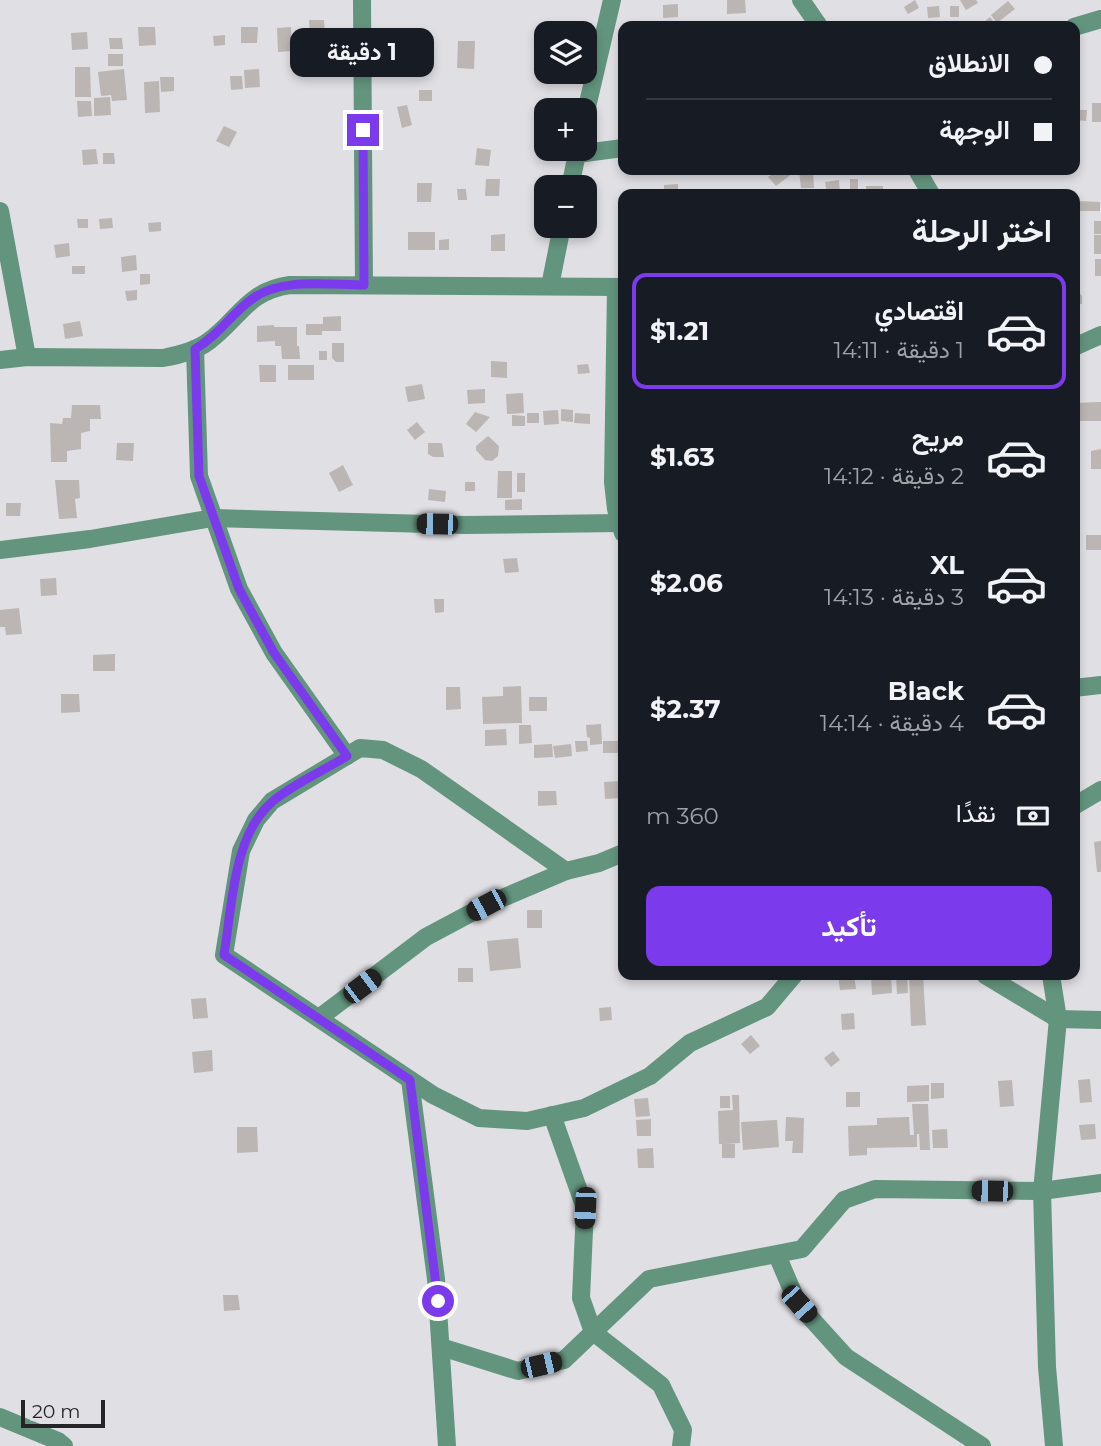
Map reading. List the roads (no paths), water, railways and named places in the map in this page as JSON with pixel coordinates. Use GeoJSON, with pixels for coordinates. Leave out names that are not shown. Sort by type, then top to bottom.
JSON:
{"type":"FeatureCollection","features":[{"type":"Feature","properties":{"kind":"street"},"geometry":{"type":"LineString","coordinates":[[362,0],[364,285]]}},
{"type":"Feature","properties":{"kind":"street"},"geometry":{"type":"LineString","coordinates":[[589,98],[612,0]]}},
{"type":"Feature","properties":{"kind":"street"},"geometry":{"type":"LineString","coordinates":[[801,0],[816,21]]}},
{"type":"Feature","properties":{"kind":"street"},"geometry":{"type":"LineString","coordinates":[[1080,25],[1101,19]]}},
{"type":"Feature","properties":{"kind":"street"},"geometry":{"type":"LineString","coordinates":[[597,150],[618,148]]}},
{"type":"Feature","properties":{"kind":"street"},"geometry":{"type":"LineString","coordinates":[[0,211],[27,357]]}},
{"type":"Feature","properties":{"kind":"street"},"geometry":{"type":"LineString","coordinates":[[550,286],[560,238]]}},
{"type":"Feature","properties":{"kind":"street"},"geometry":{"type":"LineString","coordinates":[[0,360],[27,357],[163,358],[195,349],[209,341],[242,307],[264,292],[290,285],[618,287]]}},
{"type":"Feature","properties":{"kind":"street"},"geometry":{"type":"LineString","coordinates":[[618,320],[613,482],[618,508]]}},
{"type":"Feature","properties":{"kind":"street"},"geometry":{"type":"LineString","coordinates":[[1080,344],[1101,335]]}},
{"type":"Feature","properties":{"kind":"street"},"geometry":{"type":"LineString","coordinates":[[195,349],[199,476],[239,589],[268,642],[347,756]]}},
{"type":"Feature","properties":{"kind":"street"},"geometry":{"type":"LineString","coordinates":[[0,550],[90,539],[213,518],[618,528]]}},
{"type":"Feature","properties":{"kind":"street"},"geometry":{"type":"LineString","coordinates":[[1080,687],[1101,685]]}},
{"type":"Feature","properties":{"kind":"street"},"geometry":{"type":"LineString","coordinates":[[566,871],[421,769],[383,750],[360,747],[272,801],[256,820],[242,850],[224,955],[433,1095],[479,1118],[527,1121],[584,1108],[650,1076],[690,1043],[767,1007],[790,980]]}},
{"type":"Feature","properties":{"kind":"street"},"geometry":{"type":"LineString","coordinates":[[1080,802],[1101,790]]}},
{"type":"Feature","properties":{"kind":"street"},"geometry":{"type":"LineString","coordinates":[[318,1018],[426,937],[486,905],[566,871],[618,855]]}},
{"type":"Feature","properties":{"kind":"street"},"geometry":{"type":"LineString","coordinates":[[993,980],[1058,1019],[1101,1020]]}},
{"type":"Feature","properties":{"kind":"street"},"geometry":{"type":"LineString","coordinates":[[1052,980],[1058,1019],[1042,1191],[1047,1367],[1054,1446]]}},
{"type":"Feature","properties":{"kind":"street"},"geometry":{"type":"LineString","coordinates":[[410,1080],[436,1279],[447,1446]]}},
{"type":"Feature","properties":{"kind":"street"},"geometry":{"type":"LineString","coordinates":[[552,1115],[585,1208],[581,1298],[593,1332],[661,1385],[682,1430],[681,1446]]}},
{"type":"Feature","properties":{"kind":"street"},"geometry":{"type":"LineString","coordinates":[[441,1347],[518,1371],[564,1360],[649,1279],[802,1249],[844,1200],[868,1191],[1042,1191],[1101,1184]]}},
{"type":"Feature","properties":{"kind":"street"},"geometry":{"type":"LineString","coordinates":[[777,1255],[799,1304],[846,1357],[982,1446]]}},
{"type":"Feature","properties":{"kind":"street"},"geometry":{"type":"LineString","coordinates":[[0,1417],[64,1446]]}}]}
